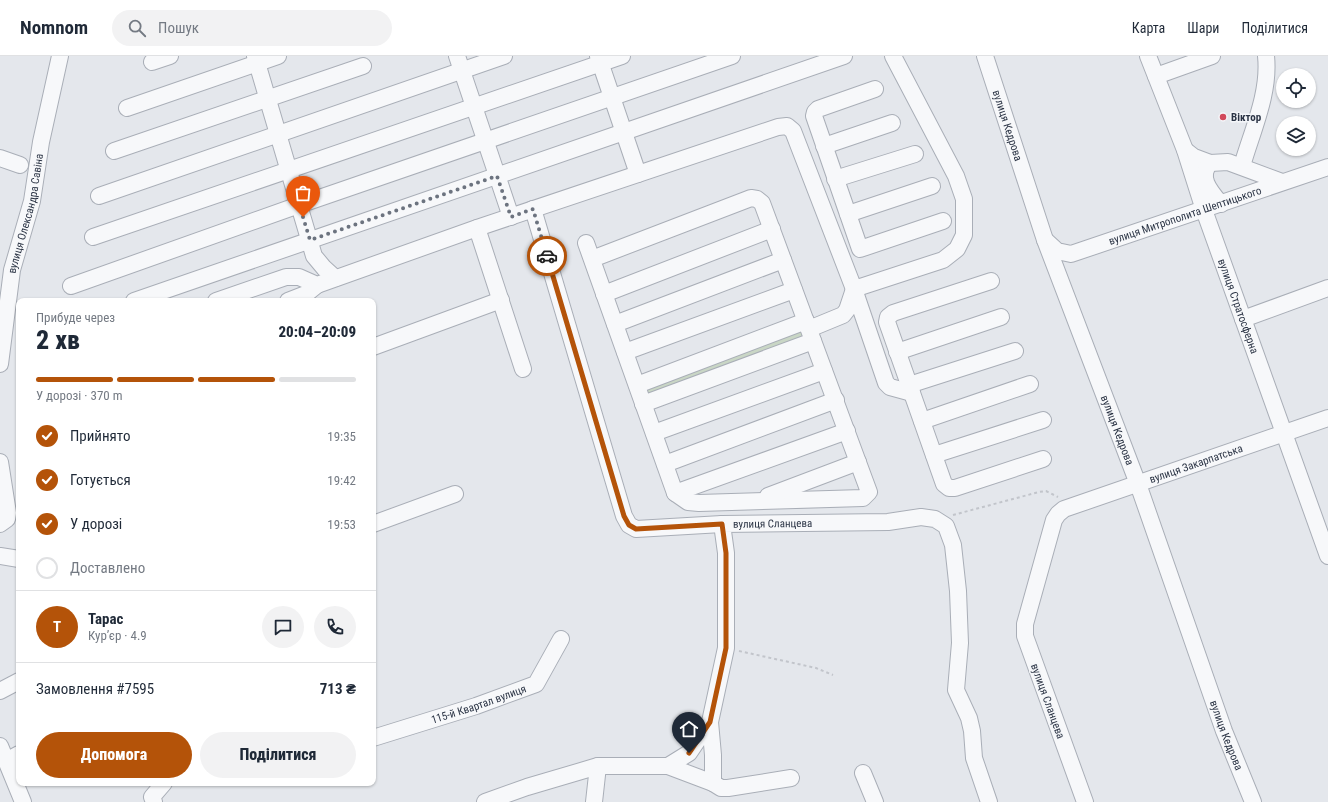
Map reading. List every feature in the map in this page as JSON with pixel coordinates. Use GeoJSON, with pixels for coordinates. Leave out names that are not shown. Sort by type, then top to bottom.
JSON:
{"type":"FeatureCollection","features":[{"type":"Feature","properties":{"kind":"street"},"geometry":{"type":"LineString","coordinates":[[152,62],[170,56]]}},
{"type":"Feature","properties":{"kind":"street"},"geometry":{"type":"LineString","coordinates":[[127,108],[256,60],[278,56]]}},
{"type":"Feature","properties":{"kind":"street"},"geometry":{"type":"LineString","coordinates":[[99,196],[278,134],[459,64],[504,56]]}},
{"type":"Feature","properties":{"kind":"street"},"geometry":{"type":"LineString","coordinates":[[93,237],[473,107],[600,60],[622,56]]}},
{"type":"Feature","properties":{"kind":"street"},"geometry":{"type":"LineString","coordinates":[[71,286],[299,205],[732,56]]}},
{"type":"Feature","properties":{"kind":"street"},"geometry":{"type":"LineString","coordinates":[[143,298],[844,56]]}},
{"type":"Feature","properties":{"kind":"street"},"geometry":{"type":"LineString","coordinates":[[854,289],[943,260],[957,249],[964,235],[964,199],[956,176],[893,56]]}},
{"type":"Feature","properties":{"kind":"street","name":"вулиця Кедрова"},"geometry":{"type":"LineString","coordinates":[[985,56],[1045,240],[1138,484],[1224,731],[1253,802]]}},
{"type":"Feature","properties":{"kind":"street","name":"вулиця Стратосферна"},"geometry":{"type":"LineString","coordinates":[[1148,56],[1185,150],[1204,210],[1328,556]]}},
{"type":"Feature","properties":{"kind":"street"},"geometry":{"type":"LineString","coordinates":[[1156,76],[1212,56]]}},
{"type":"Feature","properties":{"kind":"street"},"geometry":{"type":"LineString","coordinates":[[1242,166],[1265,89],[1267,67],[1266,56]]}},
{"type":"Feature","properties":{"kind":"street","name":"вулиця Олександра Савіна"},"geometry":{"type":"LineString","coordinates":[[0,364],[12,270],[32,201],[41,142],[59,60]]}},
{"type":"Feature","properties":{"kind":"street"},"geometry":{"type":"LineString","coordinates":[[256,60],[314,256],[335,278]]}},
{"type":"Feature","properties":{"kind":"street"},"geometry":{"type":"LineString","coordinates":[[600,60],[638,174]]}},
{"type":"Feature","properties":{"kind":"street"},"geometry":{"type":"LineString","coordinates":[[459,64],[511,217]]}},
{"type":"Feature","properties":{"kind":"street"},"geometry":{"type":"LineString","coordinates":[[114,151],[363,66]]}},
{"type":"Feature","properties":{"kind":"street"},"geometry":{"type":"LineString","coordinates":[[875,89],[818,109],[814,116],[860,249],[944,221]]}},
{"type":"Feature","properties":{"kind":"street"},"geometry":{"type":"LineString","coordinates":[[824,146],[892,123]]}},
{"type":"Feature","properties":{"kind":"street"},"geometry":{"type":"LineString","coordinates":[[296,298],[306,294],[317,284],[533,209],[778,127],[787,126],[793,131],[854,289],[886,383],[890,387],[910,389],[1015,351]]}},
{"type":"Feature","properties":{"kind":"street"},"geometry":{"type":"LineString","coordinates":[[1185,150],[1194,157],[1210,163],[1228,162],[1282,182]]}},
{"type":"Feature","properties":{"kind":"street"},"geometry":{"type":"LineString","coordinates":[[817,194],[837,182],[915,154]]}},
{"type":"Feature","properties":{"kind":"street"},"geometry":{"type":"LineString","coordinates":[[0,158],[20,165]]}},
{"type":"Feature","properties":{"kind":"street"},"geometry":{"type":"LineString","coordinates":[[1210,163],[1204,173],[1205,181],[1221,204]]}},
{"type":"Feature","properties":{"kind":"street","name":"вулиця Митрополита Шептицького"},"geometry":{"type":"LineString","coordinates":[[1045,240],[1057,251],[1071,254],[1328,167]]}},
{"type":"Feature","properties":{"kind":"street"},"geometry":{"type":"LineString","coordinates":[[848,214],[932,186]]}},
{"type":"Feature","properties":{"kind":"street"},"geometry":{"type":"LineString","coordinates":[[586,244],[675,493],[688,502],[699,503],[755,500],[863,498],[869,492],[772,229],[762,203],[758,199],[751,198],[592,259]]}},
{"type":"Feature","properties":{"kind":"street"},"geometry":{"type":"LineString","coordinates":[[533,209],[624,516],[629,525],[636,529],[722,524]]}},
{"type":"Feature","properties":{"kind":"street"},"geometry":{"type":"LineString","coordinates":[[477,228],[523,369]]}},
{"type":"Feature","properties":{"kind":"street"},"geometry":{"type":"LineString","coordinates":[[604,294],[772,229]]}},
{"type":"Feature","properties":{"kind":"street"},"geometry":{"type":"LineString","coordinates":[[615,324],[783,260]]}},
{"type":"Feature","properties":{"kind":"street"},"geometry":{"type":"LineString","coordinates":[[225,298],[286,277],[299,277],[317,284]]}},
{"type":"Feature","properties":{"kind":"street"},"geometry":{"type":"LineString","coordinates":[[991,281],[893,313],[888,317],[886,322],[944,484],[949,488],[955,488],[1043,459]]}},
{"type":"Feature","properties":{"kind":"street"},"geometry":{"type":"LineString","coordinates":[[1243,319],[1328,288]]}},
{"type":"Feature","properties":{"kind":"street"},"geometry":{"type":"LineString","coordinates":[[643,404],[843,314],[847,310],[854,289]]}},
{"type":"Feature","properties":{"kind":"street"},"geometry":{"type":"LineString","coordinates":[[625,352],[794,290]]}},
{"type":"Feature","properties":{"kind":"street"},"geometry":{"type":"LineString","coordinates":[[376,346],[500,300]]}},
{"type":"Feature","properties":{"kind":"street"},"geometry":{"type":"LineString","coordinates":[[897,352],[1001,317]]}},
{"type":"Feature","properties":{"kind":"street"},"geometry":{"type":"LineString","coordinates":[[637,385],[810,330]]}},
{"type":"Feature","properties":{"kind":"street"},"geometry":{"type":"LineString","coordinates":[[654,434],[824,371]]}},
{"type":"Feature","properties":{"kind":"street"},"geometry":{"type":"LineString","coordinates":[[922,421],[1030,384]]}},
{"type":"Feature","properties":{"kind":"street"},"geometry":{"type":"LineString","coordinates":[[665,464],[836,400]]}},
{"type":"Feature","properties":{"kind":"street","name":"вулиця Закарпатська"},"geometry":{"type":"LineString","coordinates":[[1061,503],[1138,484],[1328,418]]}},
{"type":"Feature","properties":{"kind":"street"},"geometry":{"type":"LineString","coordinates":[[934,455],[1043,420]]}},
{"type":"Feature","properties":{"kind":"street"},"geometry":{"type":"LineString","coordinates":[[675,493],[847,431]]}},
{"type":"Feature","properties":{"kind":"street"},"geometry":{"type":"LineString","coordinates":[[0,462],[8,514],[6,519],[0,524]]}},
{"type":"Feature","properties":{"kind":"street"},"geometry":{"type":"LineString","coordinates":[[755,500],[858,462]]}},
{"type":"Feature","properties":{"kind":"street"},"geometry":{"type":"LineString","coordinates":[[376,523],[456,494]]}},
{"type":"Feature","properties":{"kind":"street","name":"вулиця Сланцева"},"geometry":{"type":"LineString","coordinates":[[1061,503],[1058,514],[1054,520],[1025,624],[1025,636],[1085,802]]}},
{"type":"Feature","properties":{"kind":"street","name":"вулиця Сланцева"},"geometry":{"type":"LineString","coordinates":[[713,783],[713,755],[710,722],[726,648],[726,553],[722,524],[888,522],[921,517],[935,518],[946,526]]}},
{"type":"Feature","properties":{"kind":"street"},"geometry":{"type":"LineString","coordinates":[[946,526],[953,546],[958,591],[960,643],[956,690],[969,718],[972,731],[974,758],[989,802]]}},
{"type":"Feature","properties":{"kind":"street"},"geometry":{"type":"LineString","coordinates":[[0,556],[16,559]]}},
{"type":"Feature","properties":{"kind":"street","name":"115-й Квартал вулиця"},"geometry":{"type":"LineString","coordinates":[[376,737],[476,706],[536,684],[561,639]]}},
{"type":"Feature","properties":{"kind":"street"},"geometry":{"type":"LineString","coordinates":[[0,691],[16,683]]}},
{"type":"Feature","properties":{"kind":"street"},"geometry":{"type":"LineString","coordinates":[[668,766],[689,753],[710,722]]}},
{"type":"Feature","properties":{"kind":"street"},"geometry":{"type":"LineString","coordinates":[[0,746],[12,757],[16,773]]}},
{"type":"Feature","properties":{"kind":"street"},"geometry":{"type":"LineString","coordinates":[[594,802],[598,766]]}},
{"type":"Feature","properties":{"kind":"street"},"geometry":{"type":"LineString","coordinates":[[485,802],[527,787],[598,766],[668,766],[713,783],[721,788],[790,778]]}},
{"type":"Feature","properties":{"kind":"street"},"geometry":{"type":"LineString","coordinates":[[863,773],[875,802]]}},
{"type":"Feature","properties":{"kind":"street"},"geometry":{"type":"LineString","coordinates":[[19,786],[23,802]]}},
{"type":"Feature","properties":{"kind":"street"},"geometry":{"type":"LineString","coordinates":[[154,802],[152,797],[161,786]]}},
{"type":"Feature","properties":{"kind":"path"},"geometry":{"type":"LineString","coordinates":[[946,526],[953,515],[1039,492],[1046,492],[1061,503]]}},
{"type":"Feature","properties":{"kind":"path"},"geometry":{"type":"LineString","coordinates":[[726,648],[816,668],[833,675]]}},
{"type":"Feature","properties":{"kind":"green space"},"geometry":{"type":"Polygon","coordinates":[[[806,326],[810,335],[647,397],[644,388],[806,326]]]}},
{"type":"Feature","properties":{"kind":"way so far"},"geometry":{"type":"LineString","coordinates":[[303,217],[310,240],[497,176],[511,217],[533,209],[547,256]]}},
{"type":"Feature","properties":{"kind":"place","name":"Віктор"},"geometry":{"type":"Point","coordinates":[1223,117]}},
{"type":"Feature","properties":{"kind":"route"},"geometry":{"type":"LineString","coordinates":[[547,256],[624,516],[629,525],[636,529],[722,524],[726,553],[726,648],[710,722],[689,753]]}}]}
